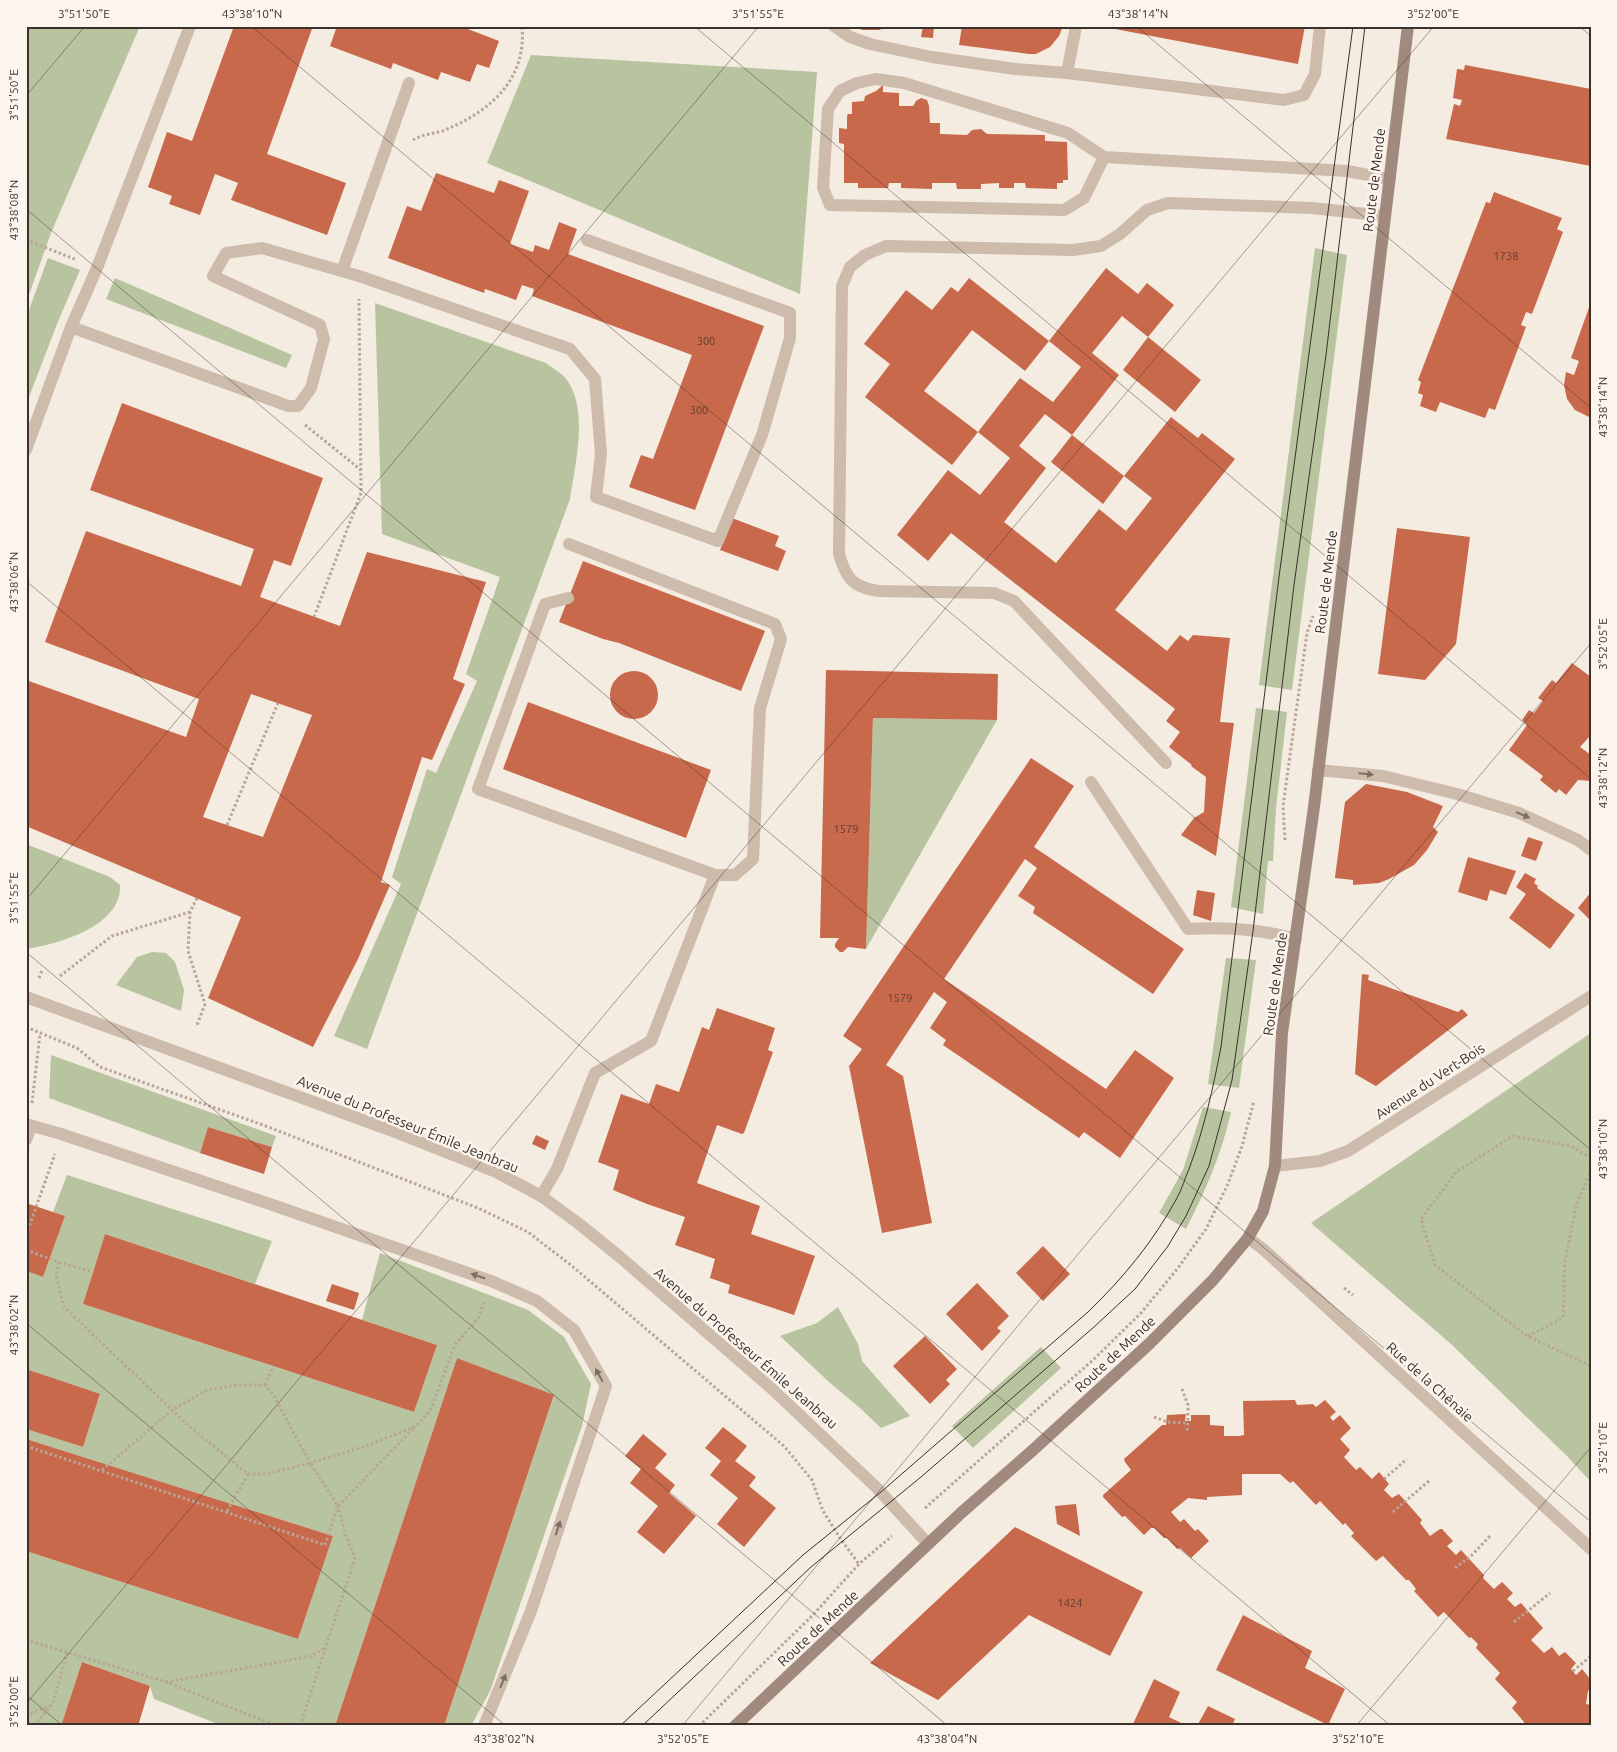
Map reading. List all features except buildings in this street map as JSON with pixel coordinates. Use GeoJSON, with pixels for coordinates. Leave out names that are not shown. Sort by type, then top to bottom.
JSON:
{"type":"FeatureCollection","features":[{"type":"Feature","properties":{"kind":"main road","name":"Route de Mende"},"geometry":{"type":"LineString","coordinates":[[735,1726],[928,1544],[1149,1344],[1213,1280],[1248,1238],[1263,1211],[1275,1166],[1282,1033],[1318,770],[1408,26]]}},
{"type":"Feature","properties":{"kind":"street"},"geometry":{"type":"LineString","coordinates":[[26,450],[71,327],[97,268],[190,26]]}},
{"type":"Feature","properties":{"kind":"street"},"geometry":{"type":"LineString","coordinates":[[834,26],[850,37],[870,44],[932,57],[1014,69],[1067,73],[1284,100],[1304,95],[1315,74],[1320,26]]}},
{"type":"Feature","properties":{"kind":"street"},"geometry":{"type":"LineString","coordinates":[[1067,73],[1076,26]]}},
{"type":"Feature","properties":{"kind":"street"},"geometry":{"type":"LineString","coordinates":[[1104,157],[1084,198],[1064,210],[830,205],[823,188],[828,109],[840,91],[857,82],[876,78],[904,83],[1068,132],[1104,157],[1347,172],[1390,179]]}},
{"type":"Feature","properties":{"kind":"street"},"geometry":{"type":"LineString","coordinates":[[342,271],[409,83]]}},
{"type":"Feature","properties":{"kind":"street"},"geometry":{"type":"LineString","coordinates":[[1166,763],[1014,601],[994,593],[878,591],[863,589],[851,582],[843,569],[839,554],[842,286],[847,273],[850,267],[864,255],[886,246],[1073,250],[1101,246],[1120,234],[1147,210],[1168,203],[1312,208],[1385,216]]}},
{"type":"Feature","properties":{"kind":"street"},"geometry":{"type":"LineString","coordinates":[[71,327],[288,406],[298,406],[311,388],[324,339],[320,325],[214,276],[226,253],[262,248],[342,271],[570,349],[594,380],[601,454],[596,497],[718,541],[762,435],[790,338],[790,313],[587,240]]}},
{"type":"Feature","properties":{"kind":"street"},"geometry":{"type":"LineString","coordinates":[[568,544],[775,624],[781,640],[760,708],[753,859],[735,875],[715,875],[478,789],[545,604],[568,598]]}},
{"type":"Feature","properties":{"kind":"street"},"geometry":{"type":"LineString","coordinates":[[1318,770],[1383,776],[1457,794],[1519,813],[1578,840],[1591,850]]}},
{"type":"Feature","properties":{"kind":"street"},"geometry":{"type":"LineString","coordinates":[[1091,782],[1188,929],[1237,929],[1274,933],[1296,939]]}},
{"type":"Feature","properties":{"kind":"street"},"geometry":{"type":"LineString","coordinates":[[541,1196],[557,1169],[595,1073],[651,1041],[715,875]]}},
{"type":"Feature","properties":{"kind":"street","name":"Avenue du Vert-Bois"},"geometry":{"type":"LineString","coordinates":[[1275,1166],[1320,1161],[1348,1151],[1591,996]]}},
{"type":"Feature","properties":{"kind":"street","name":"Avenue du Professeur Émile Jeanbrau"},"geometry":{"type":"LineString","coordinates":[[26,997],[390,1130],[496,1172],[541,1196],[620,1257],[771,1388],[871,1482],[928,1544]]}},
{"type":"Feature","properties":{"kind":"street"},"geometry":{"type":"LineString","coordinates":[[26,1140],[28,1125],[61,1134],[264,1202],[491,1281],[537,1301],[574,1330],[606,1386],[530,1612],[484,1726]]}},
{"type":"Feature","properties":{"kind":"street","name":"Rue de la Chênaie"},"geometry":{"type":"LineString","coordinates":[[1248,1238],[1269,1254],[1591,1549]]}},
{"type":"Feature","properties":{"kind":"path"},"geometry":{"type":"LineString","coordinates":[[522,26],[523,32]]}},
{"type":"Feature","properties":{"kind":"path"},"geometry":{"type":"LineString","coordinates":[[26,240],[97,268]]}},
{"type":"Feature","properties":{"kind":"path"},"geometry":{"type":"LineString","coordinates":[[288,406],[293,416],[361,470]]}},
{"type":"Feature","properties":{"kind":"path"},"geometry":{"type":"LineString","coordinates":[[227,825],[278,703]]}},
{"type":"Feature","properties":{"kind":"path"},"geometry":{"type":"LineString","coordinates":[[197,898],[190,912],[188,950],[205,1004],[198,1025]]}},
{"type":"Feature","properties":{"kind":"path"},"geometry":{"type":"LineString","coordinates":[[60,976],[112,936],[190,912]]}},
{"type":"Feature","properties":{"kind":"path"},"geometry":{"type":"LineString","coordinates":[[26,1027],[77,1048],[100,1067],[264,1125],[478,1208],[528,1232],[572,1266],[784,1446],[812,1480],[823,1511],[859,1564],[812,1616],[699,1726]]}},
{"type":"Feature","properties":{"kind":"path"},"geometry":{"type":"LineString","coordinates":[[28,1125],[40,1034]]}},
{"type":"Feature","properties":{"kind":"path"},"geometry":{"type":"LineString","coordinates":[[940,1494],[1093,1360],[1141,1313],[1178,1268],[1206,1229],[1228,1184],[1242,1146],[1255,1100]]}},
{"type":"Feature","properties":{"kind":"path"},"geometry":{"type":"LineString","coordinates":[[26,1235],[61,1134]]}},
{"type":"Feature","properties":{"kind":"path"},"geometry":{"type":"LineString","coordinates":[[1591,1158],[1571,1146],[1513,1136],[1456,1172],[1421,1219],[1435,1264],[1527,1336],[1591,1366]]}},
{"type":"Feature","properties":{"kind":"path"},"geometry":{"type":"LineString","coordinates":[[1527,1336],[1563,1318],[1565,1261],[1577,1202],[1591,1172]]}},
{"type":"Feature","properties":{"kind":"path"},"geometry":{"type":"LineString","coordinates":[[26,1250],[93,1272]]}},
{"type":"Feature","properties":{"kind":"path"},"geometry":{"type":"LineString","coordinates":[[59,1262],[56,1274],[64,1307],[172,1410],[248,1474],[266,1474],[310,1463],[366,1446],[416,1426]]}},
{"type":"Feature","properties":{"kind":"path"},"geometry":{"type":"LineString","coordinates":[[26,1446],[325,1545],[338,1506],[430,1411],[455,1345],[479,1317],[491,1281]]}},
{"type":"Feature","properties":{"kind":"path"},"geometry":{"type":"LineString","coordinates":[[1344,1288],[1352,1295]]}},
{"type":"Feature","properties":{"kind":"path"},"geometry":{"type":"LineString","coordinates":[[265,1385],[273,1367]]}},
{"type":"Feature","properties":{"kind":"path"},"geometry":{"type":"LineString","coordinates":[[101,1471],[172,1410],[207,1390],[236,1385],[265,1385]]}},
{"type":"Feature","properties":{"kind":"path"},"geometry":{"type":"LineString","coordinates":[[265,1385],[274,1396],[310,1463],[338,1506],[346,1536],[355,1558],[300,1726]]}},
{"type":"Feature","properties":{"kind":"path"},"geometry":{"type":"LineString","coordinates":[[1182,1389],[1188,1405],[1187,1430]]}},
{"type":"Feature","properties":{"kind":"path"},"geometry":{"type":"LineString","coordinates":[[1154,1417],[1166,1422],[1188,1423]]}},
{"type":"Feature","properties":{"kind":"path"},"geometry":{"type":"LineString","coordinates":[[1384,1478],[1408,1459]]}},
{"type":"Feature","properties":{"kind":"path"},"geometry":{"type":"LineString","coordinates":[[226,1513],[248,1474]]}},
{"type":"Feature","properties":{"kind":"path"},"geometry":{"type":"LineString","coordinates":[[1393,1512],[1430,1480]]}},
{"type":"Feature","properties":{"kind":"path"},"geometry":{"type":"LineString","coordinates":[[1455,1568],[1471,1556],[1490,1536]]}},
{"type":"Feature","properties":{"kind":"path"},"geometry":{"type":"LineString","coordinates":[[1514,1622],[1550,1592]]}},
{"type":"Feature","properties":{"kind":"path"},"geometry":{"type":"LineString","coordinates":[[26,1640],[166,1682],[275,1725]]}},
{"type":"Feature","properties":{"kind":"path"},"geometry":{"type":"LineString","coordinates":[[166,1682],[311,1656],[325,1648]]}},
{"type":"Feature","properties":{"kind":"path"},"geometry":{"type":"LineString","coordinates":[[34,1726],[53,1703],[68,1654]]}},
{"type":"Feature","properties":{"kind":"path"},"geometry":{"type":"LineString","coordinates":[[1573,1670],[1591,1656]]}},
{"type":"Feature","properties":{"kind":"path"},"geometry":{"type":"LineString","coordinates":[[26,1716],[53,1703]]}},
{"type":"Feature","properties":{"kind":"green space"},"geometry":{"type":"Polygon","coordinates":[[[26,26],[140,26],[51,233],[26,303],[26,26]]]}},
{"type":"Feature","properties":{"kind":"green space"},"geometry":{"type":"Polygon","coordinates":[[[531,55],[817,72],[800,294],[487,163],[531,55]]]}},
{"type":"Feature","properties":{"kind":"green space"},"geometry":{"type":"Polygon","coordinates":[[[1315,248],[1347,255],[1292,690],[1259,685],[1315,248]]]}},
{"type":"Feature","properties":{"kind":"green space"},"geometry":{"type":"Polygon","coordinates":[[[48,258],[80,270],[26,405],[26,318],[48,258]]]}},
{"type":"Feature","properties":{"kind":"green space"},"geometry":{"type":"Polygon","coordinates":[[[115,278],[292,355],[286,368],[106,299],[115,278]]]}},
{"type":"Feature","properties":{"kind":"green space"},"geometry":{"type":"Polygon","coordinates":[[[375,303],[546,363],[567,380],[574,393],[579,422],[579,438],[570,499],[367,1049],[334,1036],[401,884],[392,877],[427,769],[436,773],[477,681],[466,674],[500,577],[382,534],[375,303]]]}},
{"type":"Feature","properties":{"kind":"green space"},"geometry":{"type":"Polygon","coordinates":[[[1256,708],[1287,712],[1276,808],[1273,861],[1268,861],[1263,914],[1231,907],[1256,708]]]}},
{"type":"Feature","properties":{"kind":"green space"},"geometry":{"type":"Polygon","coordinates":[[[873,718],[997,720],[866,949],[873,718]]]}},
{"type":"Feature","properties":{"kind":"green space"},"geometry":{"type":"Polygon","coordinates":[[[26,844],[110,877],[120,885],[118,899],[111,912],[100,922],[71,937],[55,943],[26,949],[26,844]]]}},
{"type":"Feature","properties":{"kind":"green space"},"geometry":{"type":"Polygon","coordinates":[[[152,952],[166,953],[175,962],[184,990],[181,1011],[116,985],[137,957],[152,952]]]}},
{"type":"Feature","properties":{"kind":"green space"},"geometry":{"type":"Polygon","coordinates":[[[1226,958],[1256,960],[1239,1088],[1208,1084],[1226,958]]]}},
{"type":"Feature","properties":{"kind":"green space"},"geometry":{"type":"Polygon","coordinates":[[[1591,1033],[1591,1482],[1567,1456],[1451,1344],[1311,1223],[1591,1033]]]}},
{"type":"Feature","properties":{"kind":"green space"},"geometry":{"type":"Polygon","coordinates":[[[51,1055],[276,1136],[272,1147],[208,1127],[200,1153],[49,1098],[51,1055]]]}},
{"type":"Feature","properties":{"kind":"green space"},"geometry":{"type":"Polygon","coordinates":[[[1203,1107],[1231,1112],[1223,1143],[1212,1172],[1186,1229],[1159,1213],[1183,1170],[1203,1107]]]}},
{"type":"Feature","properties":{"kind":"green space"},"geometry":{"type":"Polygon","coordinates":[[[67,1175],[272,1241],[255,1284],[105,1234],[83,1304],[414,1412],[437,1345],[362,1320],[380,1253],[528,1310],[564,1337],[591,1384],[582,1426],[490,1691],[471,1726],[444,1726],[554,1396],[457,1358],[335,1726],[223,1726],[154,1699],[150,1686],[82,1662],[61,1726],[26,1726],[26,1551],[298,1639],[333,1536],[26,1439],[26,1429],[83,1447],[100,1395],[26,1369],[26,1271],[43,1277],[65,1216],[53,1212],[67,1175]]]}},
{"type":"Feature","properties":{"kind":"green space"},"geometry":{"type":"Polygon","coordinates":[[[838,1307],[858,1344],[862,1361],[910,1416],[881,1428],[780,1336],[817,1323],[838,1307]]]}},
{"type":"Feature","properties":{"kind":"green space"},"geometry":{"type":"Polygon","coordinates":[[[1041,1347],[1061,1368],[973,1448],[952,1426],[1041,1347]]]}},
{"type":"Feature","properties":{"kind":"tram line"},"geometry":{"type":"LineString","coordinates":[[620,1726],[803,1555],[881,1492],[1088,1312],[1114,1286],[1137,1258],[1177,1198],[1204,1124],[1221,1047],[1279,577],[1353,26]]}},
{"type":"Feature","properties":{"kind":"tram line"},"geometry":{"type":"LineString","coordinates":[[642,1726],[811,1567],[921,1477],[1135,1289],[1168,1246],[1186,1216],[1209,1166],[1232,1080],[1253,931],[1294,585],[1326,355],[1365,26]]}}]}
